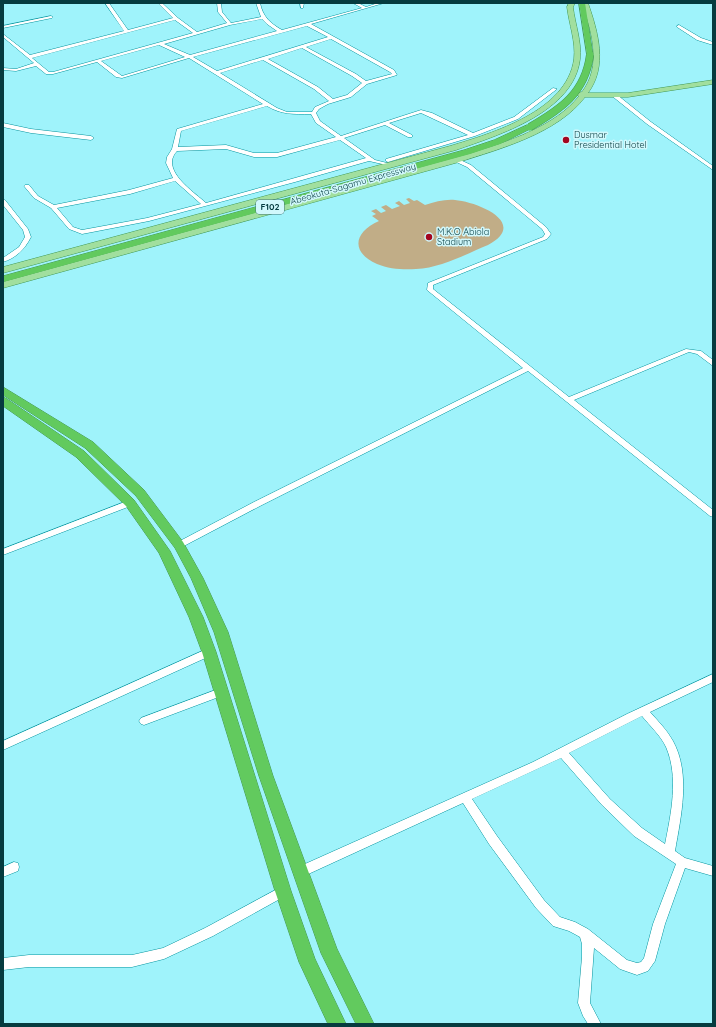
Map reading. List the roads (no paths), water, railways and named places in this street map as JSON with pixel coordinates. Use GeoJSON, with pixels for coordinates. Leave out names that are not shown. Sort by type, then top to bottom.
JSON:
{"type":"FeatureCollection","features":[{"type":"Feature","properties":{"kind":"highway","name":"Abeokuta-Sagamu Expressway"},"geometry":{"type":"LineString","coordinates":[[573,3],[586,55]]}},
{"type":"Feature","properties":{"kind":"highway","name":"Abeokuta-Sagamu Expressway"},"geometry":{"type":"LineString","coordinates":[[4,277],[481,147],[510,137],[527,126],[555,112],[577,92],[584,82],[588,72],[582,3]]}},
{"type":"Feature","properties":{"kind":"highway"},"geometry":{"type":"LineString","coordinates":[[3,390],[89,445],[132,484],[180,545],[221,632],[266,776],[330,953],[365,1024]]}},
{"type":"Feature","properties":{"kind":"highway"},"geometry":{"type":"LineString","coordinates":[[3,401],[80,454],[130,503],[164,551],[196,617],[209,652],[283,891],[308,962],[337,1024]]}},
{"type":"Feature","properties":{"kind":"highway"},"geometry":{"type":"LineString","coordinates":[[119,492],[132,484]]}},
{"type":"Feature","properties":{"kind":"main road"},"geometry":{"type":"LineString","coordinates":[[226,216],[374,170],[389,163],[460,146],[499,132],[534,114],[561,89],[574,70],[577,59],[570,7],[573,3]]}},
{"type":"Feature","properties":{"kind":"main road"},"geometry":{"type":"LineString","coordinates":[[226,216],[456,160],[500,146],[548,124],[567,112],[585,93],[594,76],[597,65],[597,52],[585,3]]}},
{"type":"Feature","properties":{"kind":"main road"},"geometry":{"type":"LineString","coordinates":[[561,89],[585,93],[614,95],[645,93],[713,81]]}},
{"type":"Feature","properties":{"kind":"main road"},"geometry":{"type":"LineString","coordinates":[[585,93],[637,92],[713,81]]}},
{"type":"Feature","properties":{"kind":"street"},"geometry":{"type":"LineString","coordinates":[[107,3],[126,31]]}},
{"type":"Feature","properties":{"kind":"street"},"geometry":{"type":"LineString","coordinates":[[160,3],[176,19],[196,33]]}},
{"type":"Feature","properties":{"kind":"street"},"geometry":{"type":"LineString","coordinates":[[219,3],[220,12],[230,24]]}},
{"type":"Feature","properties":{"kind":"street"},"geometry":{"type":"LineString","coordinates":[[258,3],[262,18],[270,25],[281,31]]}},
{"type":"Feature","properties":{"kind":"street"},"geometry":{"type":"LineString","coordinates":[[354,3],[366,8]]}},
{"type":"Feature","properties":{"kind":"street"},"geometry":{"type":"LineString","coordinates":[[98,61],[118,76],[122,77],[382,3]]}},
{"type":"Feature","properties":{"kind":"street"},"geometry":{"type":"LineString","coordinates":[[3,27],[51,17]]}},
{"type":"Feature","properties":{"kind":"street"},"geometry":{"type":"LineString","coordinates":[[3,35],[37,64],[48,72],[54,73],[230,24],[262,18]]}},
{"type":"Feature","properties":{"kind":"street"},"geometry":{"type":"LineString","coordinates":[[29,57],[176,19]]}},
{"type":"Feature","properties":{"kind":"street"},"geometry":{"type":"LineString","coordinates":[[307,24],[395,73],[392,77],[365,83],[349,96],[332,101],[317,108],[313,113]]}},
{"type":"Feature","properties":{"kind":"street"},"geometry":{"type":"LineString","coordinates":[[185,25],[188,32],[185,36]]}},
{"type":"Feature","properties":{"kind":"street"},"geometry":{"type":"LineString","coordinates":[[679,26],[699,39],[713,44]]}},
{"type":"Feature","properties":{"kind":"street"},"geometry":{"type":"LineString","coordinates":[[216,73],[330,38]]}},
{"type":"Feature","properties":{"kind":"street"},"geometry":{"type":"LineString","coordinates":[[161,44],[190,57],[268,104],[286,113],[313,113]]}},
{"type":"Feature","properties":{"kind":"street"},"geometry":{"type":"LineString","coordinates":[[303,47],[354,75],[365,83]]}},
{"type":"Feature","properties":{"kind":"street"},"geometry":{"type":"LineString","coordinates":[[265,59],[316,88],[332,101]]}},
{"type":"Feature","properties":{"kind":"street"},"geometry":{"type":"LineString","coordinates":[[3,69],[16,70],[37,64]]}},
{"type":"Feature","properties":{"kind":"street"},"geometry":{"type":"LineString","coordinates":[[28,186],[36,197],[53,207],[71,228],[82,232],[147,220],[371,160],[389,163],[473,135],[516,118],[561,89]]}},
{"type":"Feature","properties":{"kind":"street"},"geometry":{"type":"LineString","coordinates":[[614,95],[649,123],[713,168]]}},
{"type":"Feature","properties":{"kind":"street"},"geometry":{"type":"LineString","coordinates":[[204,204],[176,179],[170,163],[170,157],[176,149],[177,134],[182,128],[268,104]]}},
{"type":"Feature","properties":{"kind":"street"},"geometry":{"type":"LineString","coordinates":[[176,149],[226,147],[254,155],[277,155],[340,138],[416,112],[425,112],[473,135]]}},
{"type":"Feature","properties":{"kind":"street"},"geometry":{"type":"LineString","coordinates":[[313,113],[318,122],[371,160],[374,170]]}},
{"type":"Feature","properties":{"kind":"street"},"geometry":{"type":"LineString","coordinates":[[385,123],[410,136]]}},
{"type":"Feature","properties":{"kind":"street"},"geometry":{"type":"LineString","coordinates":[[3,125],[31,131],[90,138]]}},
{"type":"Feature","properties":{"kind":"street"},"geometry":{"type":"LineString","coordinates":[[465,157],[469,166]]}},
{"type":"Feature","properties":{"kind":"street"},"geometry":{"type":"LineString","coordinates":[[456,160],[469,166],[544,228],[548,234],[545,238],[430,284],[430,290],[713,514]]}},
{"type":"Feature","properties":{"kind":"street"},"geometry":{"type":"LineString","coordinates":[[53,207],[130,192],[176,179]]}},
{"type":"Feature","properties":{"kind":"street"},"geometry":{"type":"LineString","coordinates":[[3,201],[26,230],[28,238],[22,248],[15,254],[3,260]]}},
{"type":"Feature","properties":{"kind":"street"},"geometry":{"type":"LineString","coordinates":[[568,400],[688,350],[699,352],[713,364]]}},
{"type":"Feature","properties":{"kind":"street"},"geometry":{"type":"LineString","coordinates":[[180,545],[263,501],[528,368]]}},
{"type":"Feature","properties":{"kind":"street"},"geometry":{"type":"LineString","coordinates":[[3,552],[130,503]]}},
{"type":"Feature","properties":{"kind":"street"},"geometry":{"type":"LineString","coordinates":[[3,746],[209,652]]}},
{"type":"Feature","properties":{"kind":"street"},"geometry":{"type":"LineString","coordinates":[[300,872],[562,752],[713,678]]}},
{"type":"Feature","properties":{"kind":"street"},"geometry":{"type":"LineString","coordinates":[[144,721],[221,692]]}},
{"type":"Feature","properties":{"kind":"street"},"geometry":{"type":"LineString","coordinates":[[643,711],[670,745],[676,762],[676,817],[669,852]]}},
{"type":"Feature","properties":{"kind":"street"},"geometry":{"type":"LineString","coordinates":[[562,752],[606,802],[638,832],[682,862],[713,871]]}},
{"type":"Feature","properties":{"kind":"street"},"geometry":{"type":"LineString","coordinates":[[464,798],[540,904],[557,922],[571,926],[584,933],[624,965],[637,969],[644,967],[649,962],[659,924],[682,862]]}},
{"type":"Feature","properties":{"kind":"street"},"geometry":{"type":"LineString","coordinates":[[3,872],[14,867]]}},
{"type":"Feature","properties":{"kind":"street"},"geometry":{"type":"LineString","coordinates":[[3,964],[29,961],[132,961],[164,953],[209,932],[283,891]]}},
{"type":"Feature","properties":{"kind":"street"},"geometry":{"type":"LineString","coordinates":[[584,933],[588,944],[584,1004],[587,1012],[595,1024]]}},
{"type":"Feature","properties":{"kind":"place","name":"Dusmar Presidential Hotel"},"geometry":{"type":"Point","coordinates":[566,140]}},
{"type":"Feature","properties":{"kind":"place","name":"M.K.O Abiola Stadium"},"geometry":{"type":"Point","coordinates":[429,237]}}]}
